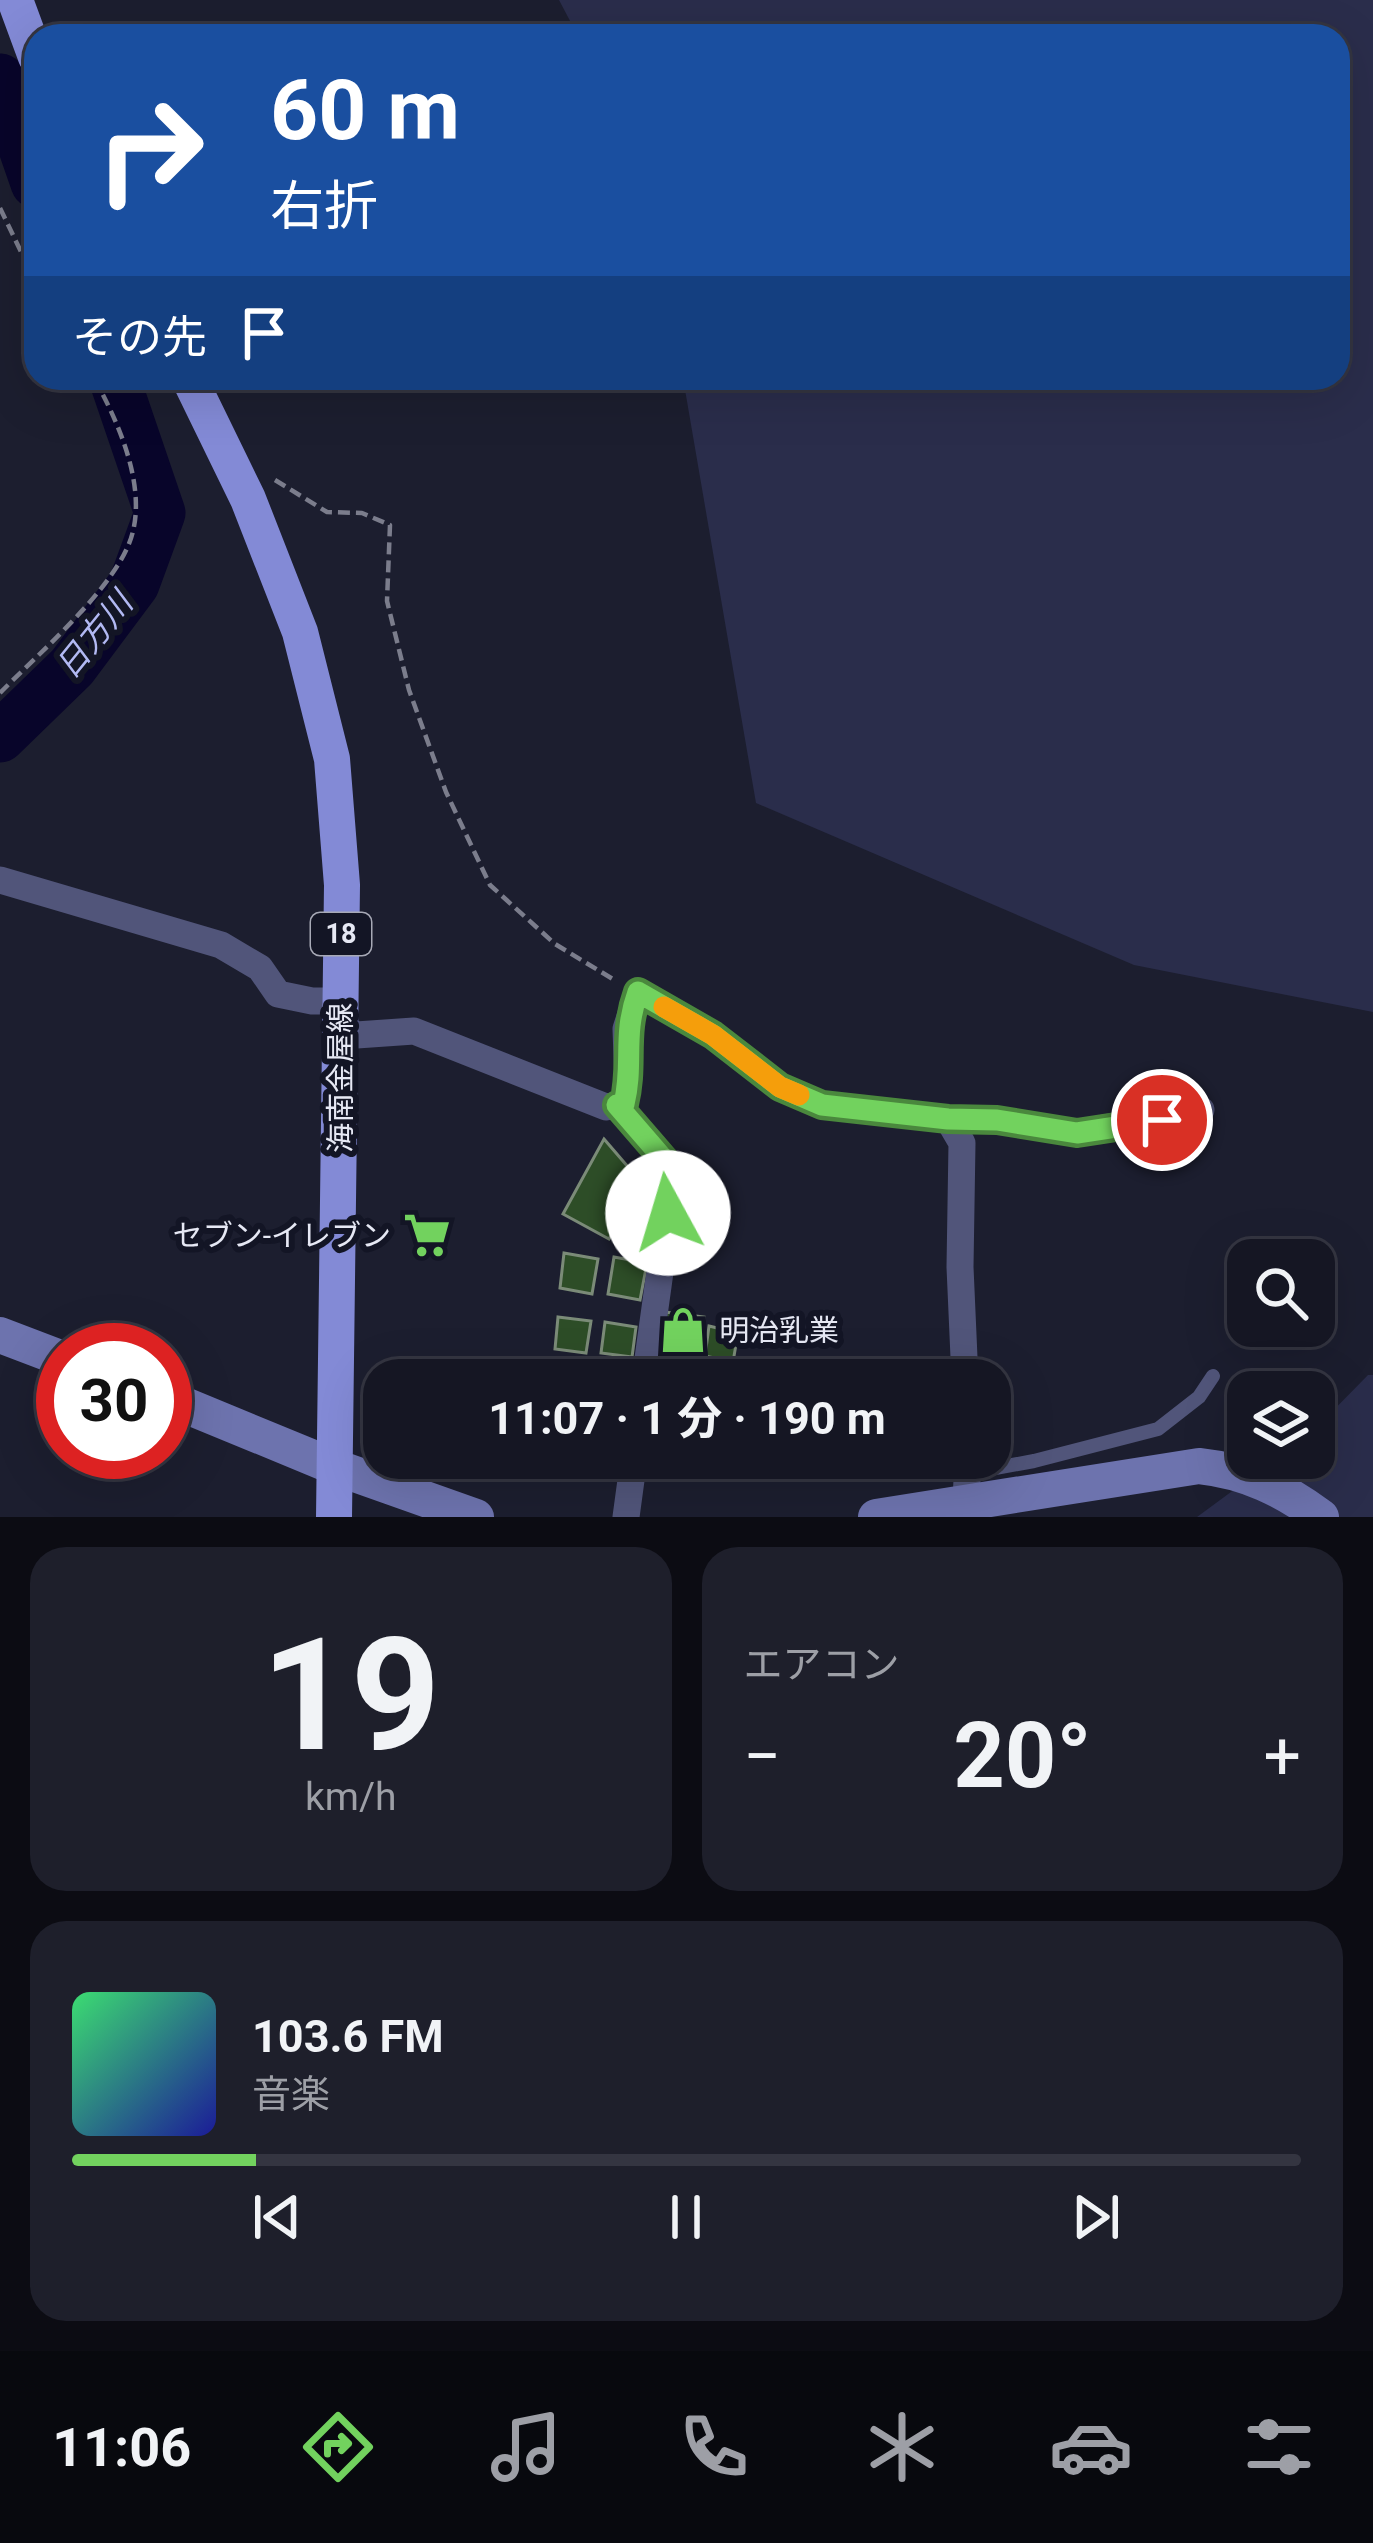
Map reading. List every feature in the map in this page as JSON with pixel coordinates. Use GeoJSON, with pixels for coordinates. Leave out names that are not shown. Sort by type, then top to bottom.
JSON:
{"type":"FeatureCollection","features":[{"type":"Feature","properties":{"kind":"main road","name":"海南金屋線"},"geometry":{"type":"LineString","coordinates":[[194,390],[248,499],[300,632],[332,760],[342,885],[334,1517]]}},
{"type":"Feature","properties":{"kind":"main road"},"geometry":{"type":"LineString","coordinates":[[0,1335],[36,1349]]}},
{"type":"Feature","properties":{"kind":"main road"},"geometry":{"type":"LineString","coordinates":[[192,1408],[335,1468],[476,1517]]}},
{"type":"Feature","properties":{"kind":"main road"},"geometry":{"type":"LineString","coordinates":[[1011,1475],[1199,1466],[1236,1470],[1292,1496],[1321,1517]]}},
{"type":"Feature","properties":{"kind":"main road"},"geometry":{"type":"LineString","coordinates":[[876,1517],[962,1479]]}},
{"type":"Feature","properties":{"kind":"street"},"geometry":{"type":"LineString","coordinates":[[0,880],[221,945],[260,968],[278,994],[312,1001],[341,1018],[414,1030],[606,1107],[624,1104],[626,1029],[638,992],[713,1035],[780,1087],[822,1105],[997,1120],[1077,1133],[1201,1110]]}},
{"type":"Feature","properties":{"kind":"street"},"geometry":{"type":"LineString","coordinates":[[617,1105],[674,1171],[648,1359]]}},
{"type":"Feature","properties":{"kind":"street"},"geometry":{"type":"LineString","coordinates":[[948,1119],[962,1143],[964,1359]]}},
{"type":"Feature","properties":{"kind":"street"},"geometry":{"type":"LineString","coordinates":[[626,1517],[631,1479]]}},
{"type":"Feature","properties":{"kind":"lane"},"geometry":{"type":"LineString","coordinates":[[1011,1466],[1157,1429],[1199,1397],[1213,1376]]}},
{"type":"Feature","properties":{"kind":"path"},"geometry":{"type":"LineString","coordinates":[[0,208],[24,259]]}},
{"type":"Feature","properties":{"kind":"path"},"geometry":{"type":"LineString","coordinates":[[0,693],[103,586],[130,544],[132,469],[123,436],[100,390]]}},
{"type":"Feature","properties":{"kind":"path"},"geometry":{"type":"LineString","coordinates":[[248,499],[277,479],[327,512],[362,513],[391,525],[387,601],[409,690],[446,792],[490,885],[554,944],[638,992]]}},
{"type":"Feature","properties":{"kind":"shaded area"},"geometry":{"type":"Polygon","coordinates":[[[559,0],[1373,0],[1373,1012],[1134,965],[756,803],[685,390],[1350,390],[1350,24],[572,24],[559,0]]]}},
{"type":"Feature","properties":{"kind":"shaded area"},"geometry":{"type":"Polygon","coordinates":[[[1373,1375],[1373,1517],[1197,1517],[1249,1479],[1335,1479],[1335,1409],[1373,1375]]]}},
{"type":"Feature","properties":{"kind":"building"},"geometry":{"type":"Polygon","coordinates":[[[604,1139],[641,1182],[609,1239],[563,1214],[604,1139]]]}},
{"type":"Feature","properties":{"kind":"building"},"geometry":{"type":"Polygon","coordinates":[[[564,1253],[598,1259],[592,1294],[560,1288],[564,1253]]]}},
{"type":"Feature","properties":{"kind":"building"},"geometry":{"type":"Polygon","coordinates":[[[614,1257],[647,1263],[640,1300],[608,1294],[614,1257]]]}},
{"type":"Feature","properties":{"kind":"building","name":"明治乳業"},"geometry":{"type":"Polygon","coordinates":[[[665,1312],[704,1317],[700,1352],[669,1348],[669,1340],[663,1339],[665,1312]]]}},
{"type":"Feature","properties":{"kind":"building"},"geometry":{"type":"Polygon","coordinates":[[[558,1317],[591,1321],[586,1353],[555,1349],[558,1317]]]}},
{"type":"Feature","properties":{"kind":"building"},"geometry":{"type":"Polygon","coordinates":[[[605,1322],[636,1327],[632,1357],[601,1353],[605,1322]]]}},
{"type":"Feature","properties":{"kind":"building"},"geometry":{"type":"Polygon","coordinates":[[[709,1326],[738,1333],[734,1359],[705,1356],[709,1326]]]}},
{"type":"Feature","properties":{"kind":"waterway","name":"日方川"},"geometry":{"type":"LineString","coordinates":[[0,79],[24,148]]}},
{"type":"Feature","properties":{"kind":"waterway","name":"日方川"},"geometry":{"type":"LineString","coordinates":[[0,737],[72,667],[134,584],[160,513],[118,390]]}},
{"type":"Feature","properties":{"kind":"slow traffic"},"geometry":{"type":"LineString","coordinates":[[664,1007],[713,1035],[780,1087],[799,1095]]}},
{"type":"Feature","properties":{"kind":"place","name":"セブン-イレブン"},"geometry":{"type":"Point","coordinates":[427,1235]}},
{"type":"Feature","properties":{"kind":"place","name":"明治乳業"},"geometry":{"type":"Point","coordinates":[683,1330]}},
{"type":"Feature","properties":{"kind":"route"},"geometry":{"type":"LineString","coordinates":[[668,1213],[674,1171],[617,1105],[624,1104],[628,1085],[626,1029],[638,992],[713,1035],[780,1087],[822,1105],[997,1120],[1077,1133],[1162,1120]]}}]}
